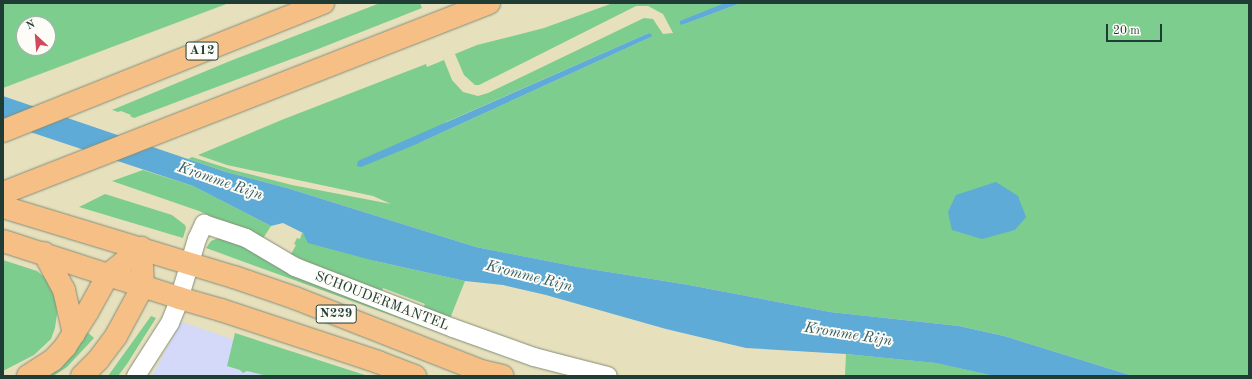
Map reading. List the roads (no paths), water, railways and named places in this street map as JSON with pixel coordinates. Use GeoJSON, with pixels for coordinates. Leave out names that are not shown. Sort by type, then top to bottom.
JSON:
{"type":"FeatureCollection","features":[{"type":"Feature","properties":{"kind":"main road","name":"A12"},"geometry":{"type":"LineString","coordinates":[[3,131],[322,3]]}},
{"type":"Feature","properties":{"kind":"main road"},"geometry":{"type":"LineString","coordinates":[[3,193],[489,3]]}},
{"type":"Feature","properties":{"kind":"main road","name":"SCHOUDERMANTEL"},"geometry":{"type":"LineString","coordinates":[[3,207],[141,248],[295,298],[481,372],[502,376]]}},
{"type":"Feature","properties":{"kind":"main road","name":"N229"},"geometry":{"type":"LineString","coordinates":[[3,241],[179,298],[221,310],[370,359],[415,376]]}},
{"type":"Feature","properties":{"kind":"main road"},"geometry":{"type":"LineString","coordinates":[[28,376],[53,360],[74,334],[108,275],[141,248]]}},
{"type":"Feature","properties":{"kind":"main road"},"geometry":{"type":"LineString","coordinates":[[82,376],[98,360],[116,336],[143,286],[141,248]]}},
{"type":"Feature","properties":{"kind":"main road"},"geometry":{"type":"LineString","coordinates":[[44,254],[64,290],[74,334]]}},
{"type":"Feature","properties":{"kind":"street","name":"SCHOUDERMANTEL"},"geometry":{"type":"LineString","coordinates":[[189,264],[204,224],[246,238],[295,267],[453,328],[534,357],[608,376]]}},
{"type":"Feature","properties":{"kind":"street"},"geometry":{"type":"LineString","coordinates":[[136,376],[170,323],[189,264]]}},
{"type":"Feature","properties":{"kind":"water"},"geometry":{"type":"Polygon","coordinates":[[[724,3],[741,3],[682,25],[680,24],[680,21],[724,3]]]}},
{"type":"Feature","properties":{"kind":"water"},"geometry":{"type":"Polygon","coordinates":[[[649,33],[652,35],[651,37],[419,143],[361,167],[357,166],[358,161],[649,33]]]}},
{"type":"Feature","properties":{"kind":"water","name":"Kromme Rijn"},"geometry":{"type":"Polygon","coordinates":[[[3,96],[226,172],[287,188],[476,247],[578,267],[689,285],[830,312],[959,326],[1004,336],[1133,376],[994,376],[936,363],[846,354],[746,348],[666,329],[546,295],[503,285],[465,281],[375,261],[308,243],[303,233],[283,223],[271,226],[193,186],[3,123],[3,96]]]}},
{"type":"Feature","properties":{"kind":"water"},"geometry":{"type":"Polygon","coordinates":[[[996,182],[1018,196],[1026,217],[1015,230],[982,239],[952,230],[948,212],[956,195],[996,182]]]}}]}
